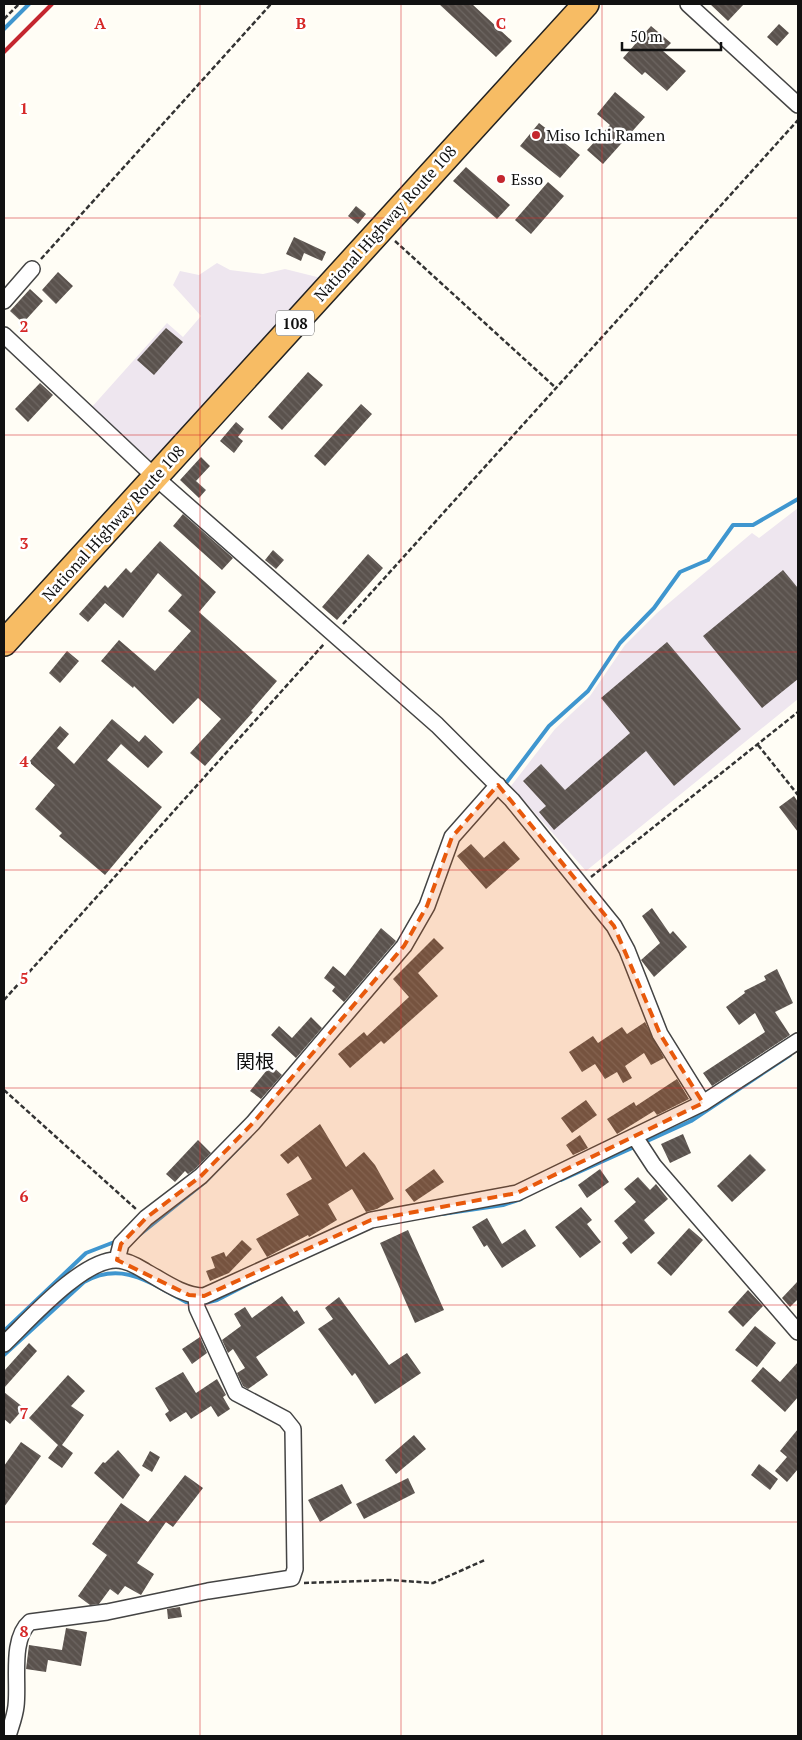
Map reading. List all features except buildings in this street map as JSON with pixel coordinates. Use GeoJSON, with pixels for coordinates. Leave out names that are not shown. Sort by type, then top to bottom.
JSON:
{"type":"FeatureCollection","features":[{"type":"Feature","properties":{"kind":"highway","name":"National Highway Route 108"},"geometry":{"type":"LineString","coordinates":[[4,643],[586,4]]}},
{"type":"Feature","properties":{"kind":"street"},"geometry":{"type":"LineString","coordinates":[[688,4],[798,105]]}},
{"type":"Feature","properties":{"kind":"street"},"geometry":{"type":"LineString","coordinates":[[4,301],[32,268]]}},
{"type":"Feature","properties":{"kind":"street"},"geometry":{"type":"LineString","coordinates":[[4,335],[155,476],[332,635],[437,725],[498,785],[582,884],[614,926],[627,950],[660,1034],[703,1103]]}},
{"type":"Feature","properties":{"kind":"street"},"geometry":{"type":"LineString","coordinates":[[117,1260],[121,1244],[146,1218],[201,1176],[252,1123],[404,946],[427,906],[452,837],[498,785]]}},
{"type":"Feature","properties":{"kind":"street"},"geometry":{"type":"LineString","coordinates":[[196,1301],[372,1220],[516,1193],[636,1137],[703,1103],[798,1041]]}},
{"type":"Feature","properties":{"kind":"street"},"geometry":{"type":"LineString","coordinates":[[636,1137],[654,1166],[798,1332]]}},
{"type":"Feature","properties":{"kind":"street"},"geometry":{"type":"LineString","coordinates":[[4,1344],[81,1272],[98,1264],[117,1260],[134,1265],[189,1295],[196,1301],[236,1393],[285,1419],[293,1429],[295,1569],[292,1578],[208,1591],[106,1612],[30,1622],[23,1628],[16,1666],[16,1706],[8,1736]]}},
{"type":"Feature","properties":{"kind":"path"},"geometry":{"type":"LineString","coordinates":[[4,19],[19,4]]}},
{"type":"Feature","properties":{"kind":"path"},"geometry":{"type":"LineString","coordinates":[[32,268],[271,4]]}},
{"type":"Feature","properties":{"kind":"path"},"geometry":{"type":"LineString","coordinates":[[4,1000],[798,120]]}},
{"type":"Feature","properties":{"kind":"path"},"geometry":{"type":"LineString","coordinates":[[381,228],[556,388]]}},
{"type":"Feature","properties":{"kind":"path"},"geometry":{"type":"LineString","coordinates":[[582,884],[798,712]]}},
{"type":"Feature","properties":{"kind":"path"},"geometry":{"type":"LineString","coordinates":[[758,745],[798,795]]}},
{"type":"Feature","properties":{"kind":"path"},"geometry":{"type":"LineString","coordinates":[[4,1090],[146,1218]]}},
{"type":"Feature","properties":{"kind":"path"},"geometry":{"type":"LineString","coordinates":[[292,1578],[307,1584],[390,1580],[433,1583],[485,1560]]}},
{"type":"Feature","properties":{"kind":"highlighted area"},"geometry":{"type":"Polygon","coordinates":[[[498,785],[614,926],[660,1034],[703,1103],[517,1193],[371,1220],[204,1296],[189,1295],[117,1260],[121,1244],[146,1218],[201,1176],[253,1123],[404,946],[427,906],[452,837],[498,785]]]}},
{"type":"Feature","properties":{"kind":"shaded area"},"geometry":{"type":"Polygon","coordinates":[[[217,263],[230,270],[263,274],[285,269],[321,278],[155,464],[91,408],[167,323],[183,337],[201,316],[173,285],[180,271],[199,275],[217,263]]]}},
{"type":"Feature","properties":{"kind":"shaded area"},"geometry":{"type":"Polygon","coordinates":[[[798,508],[798,699],[586,871],[511,786],[555,729],[590,696],[625,645],[657,613],[752,533],[759,538],[798,508]]]}},
{"type":"Feature","properties":{"kind":"waterway"},"geometry":{"type":"LineString","coordinates":[[4,29],[29,4]]}},
{"type":"Feature","properties":{"kind":"waterway"},"geometry":{"type":"LineString","coordinates":[[506,783],[549,726],[588,691],[620,643],[654,608],[680,572],[708,560],[733,525],[753,525],[798,499]]}},
{"type":"Feature","properties":{"kind":"waterway"},"geometry":{"type":"LineString","coordinates":[[645,1142],[691,1121],[790,1055]]}},
{"type":"Feature","properties":{"kind":"waterway"},"geometry":{"type":"LineString","coordinates":[[138,1236],[205,1182],[250,1136]]}},
{"type":"Feature","properties":{"kind":"waterway"},"geometry":{"type":"LineString","coordinates":[[561,1180],[632,1148]]}},
{"type":"Feature","properties":{"kind":"waterway"},"geometry":{"type":"LineString","coordinates":[[442,1214],[503,1205],[521,1199]]}},
{"type":"Feature","properties":{"kind":"waterway"},"geometry":{"type":"LineString","coordinates":[[4,1331],[86,1253],[117,1241]]}},
{"type":"Feature","properties":{"kind":"waterway"},"geometry":{"type":"LineString","coordinates":[[4,1355],[84,1282],[98,1276],[111,1273],[136,1277],[186,1302],[194,1303]]}},
{"type":"Feature","properties":{"kind":"waterway"},"geometry":{"type":"LineString","coordinates":[[205,1303],[217,1300],[258,1279]]}},
{"type":"Feature","properties":{"kind":"railway"},"geometry":{"type":"LineString","coordinates":[[4,52],[52,4]]}},
{"type":"Feature","properties":{"kind":"place","name":"Miso Ichi Ramen"},"geometry":{"type":"Point","coordinates":[536,135]}},
{"type":"Feature","properties":{"kind":"place","name":"Esso"},"geometry":{"type":"Point","coordinates":[501,179]}},
{"type":"Feature","properties":{"kind":"district","name":"関根"},"geometry":{"type":"Point","coordinates":[255,1060]}}]}
